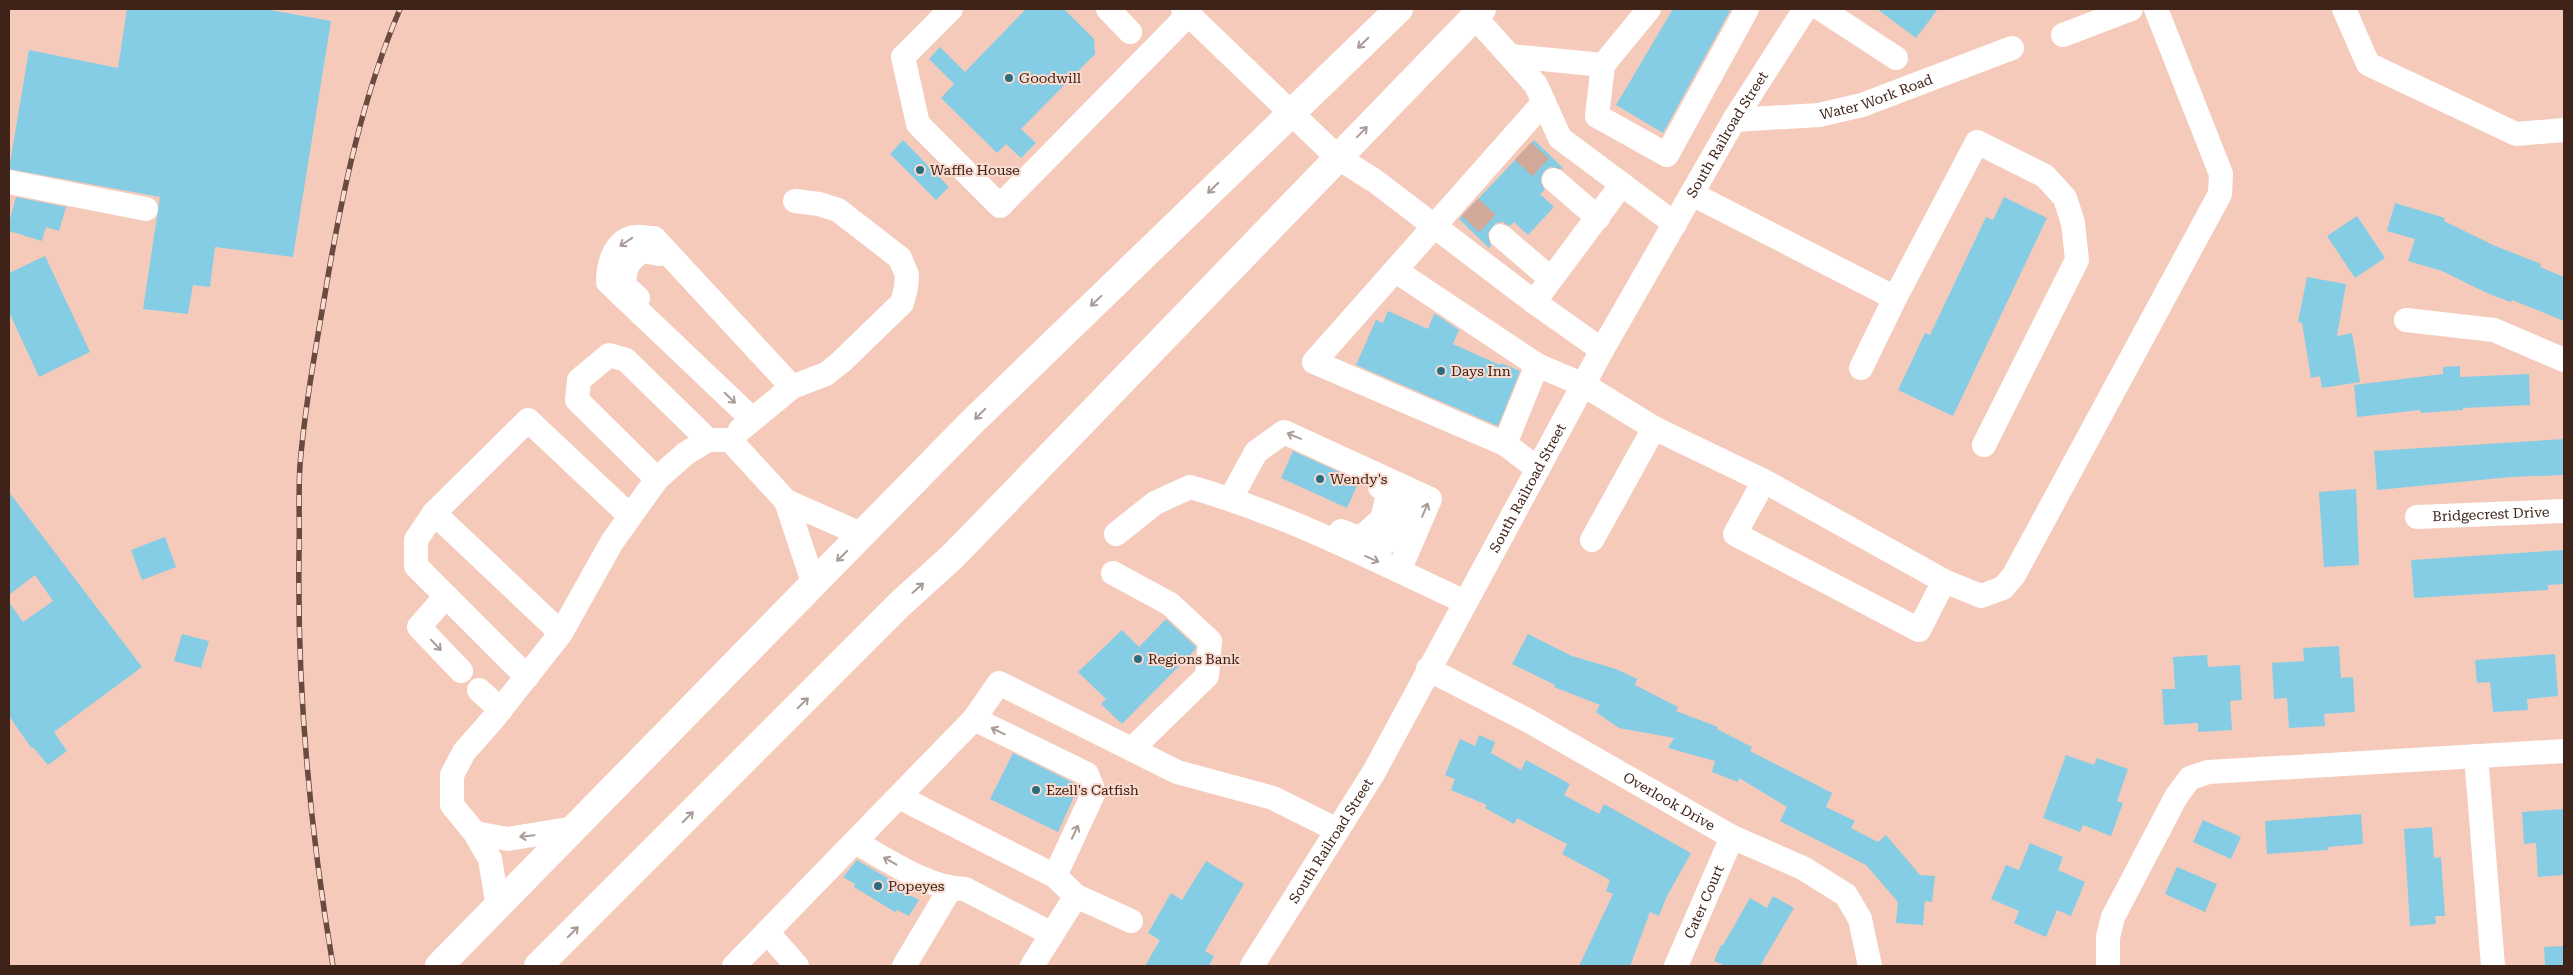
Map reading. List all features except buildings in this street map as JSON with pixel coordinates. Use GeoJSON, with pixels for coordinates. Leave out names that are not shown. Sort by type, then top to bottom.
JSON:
{"type":"FeatureCollection","features":[{"type":"Feature","properties":{"kind":"highway"},"geometry":{"type":"LineString","coordinates":[[439,966],[1044,351],[1398,9]]}},
{"type":"Feature","properties":{"kind":"highway"},"geometry":{"type":"LineString","coordinates":[[538,966],[900,604],[953,556],[1478,12]]}},
{"type":"Feature","properties":{"kind":"street"},"geometry":{"type":"LineString","coordinates":[[951,9],[903,57],[918,124],[1000,206],[1186,12],[1337,157],[1375,181],[1534,302],[1602,350]]}},
{"type":"Feature","properties":{"kind":"street"},"geometry":{"type":"LineString","coordinates":[[1108,9],[1130,32]]}},
{"type":"Feature","properties":{"kind":"street"},"geometry":{"type":"LineString","coordinates":[[1649,9],[1602,65],[1597,116],[1667,155],[1747,9]]}},
{"type":"Feature","properties":{"kind":"street","name":"South Railroad Street"},"geometry":{"type":"LineString","coordinates":[[1252,966],[1374,772],[1602,350],[1734,120],[1805,9]]}},
{"type":"Feature","properties":{"kind":"street"},"geometry":{"type":"LineString","coordinates":[[1821,9],[1896,58]]}},
{"type":"Feature","properties":{"kind":"street"},"geometry":{"type":"LineString","coordinates":[[2063,35],[2131,9]]}},
{"type":"Feature","properties":{"kind":"street"},"geometry":{"type":"LineString","coordinates":[[1396,271],[1537,365],[1584,385],[1654,428],[1764,481],[1944,581],[1981,596],[2003,588],[2014,575],[2220,194],[2221,174],[2156,9]]}},
{"type":"Feature","properties":{"kind":"street"},"geometry":{"type":"LineString","coordinates":[[2344,9],[2368,64],[2516,134],[2564,130]]}},
{"type":"Feature","properties":{"kind":"street"},"geometry":{"type":"LineString","coordinates":[[1478,12],[1511,56],[1536,85],[1560,138],[1675,224]]}},
{"type":"Feature","properties":{"kind":"street","name":"Water Work Road"},"geometry":{"type":"LineString","coordinates":[[1734,120],[1819,115],[1862,105],[2012,48]]}},
{"type":"Feature","properties":{"kind":"street"},"geometry":{"type":"LineString","coordinates":[[1511,56],[1602,65]]}},
{"type":"Feature","properties":{"kind":"street"},"geometry":{"type":"LineString","coordinates":[[1538,469],[1505,444],[1314,362],[1434,227],[1465,202],[1517,145],[1544,102]]}},
{"type":"Feature","properties":{"kind":"street"},"geometry":{"type":"LineString","coordinates":[[1862,368],[1895,298],[1977,142],[2045,176],[2065,198],[2073,223],[2077,260],[1984,446]]}},
{"type":"Feature","properties":{"kind":"street"},"geometry":{"type":"LineString","coordinates":[[1554,180],[1598,218]]}},
{"type":"Feature","properties":{"kind":"street"},"geometry":{"type":"LineString","coordinates":[[9,182],[146,209]]}},
{"type":"Feature","properties":{"kind":"street"},"geometry":{"type":"LineString","coordinates":[[1534,302],[1622,184]]}},
{"type":"Feature","properties":{"kind":"street"},"geometry":{"type":"LineString","coordinates":[[1692,194],[1895,298]]}},
{"type":"Feature","properties":{"kind":"street"},"geometry":{"type":"LineString","coordinates":[[498,907],[490,859],[475,833],[452,805],[452,775],[464,752],[501,710],[561,633],[612,542],[657,479],[685,454],[719,440],[792,387],[826,374],[902,303],[907,276],[900,258],[838,210],[819,204],[795,201]]}},
{"type":"Feature","properties":{"kind":"street"},"geometry":{"type":"LineString","coordinates":[[1501,236],[1552,279]]}},
{"type":"Feature","properties":{"kind":"street"},"geometry":{"type":"LineString","coordinates":[[751,418],[608,282],[608,266],[617,248],[633,237],[654,238],[792,387]]}},
{"type":"Feature","properties":{"kind":"street"},"geometry":{"type":"LineString","coordinates":[[2406,320],[2494,330],[2564,360]]}},
{"type":"Feature","properties":{"kind":"street"},"geometry":{"type":"LineString","coordinates":[[657,479],[577,400],[579,380],[609,355],[626,360],[719,440],[786,502],[863,535]]}},
{"type":"Feature","properties":{"kind":"street"},"geometry":{"type":"LineString","coordinates":[[1505,444],[1537,365]]}},
{"type":"Feature","properties":{"kind":"street"},"geometry":{"type":"LineString","coordinates":[[527,677],[416,566],[416,540],[434,512],[528,420],[630,516]]}},
{"type":"Feature","properties":{"kind":"street"},"geometry":{"type":"LineString","coordinates":[[1592,540],[1654,428]]}},
{"type":"Feature","properties":{"kind":"street"},"geometry":{"type":"LineString","coordinates":[[1231,498],[1256,452],[1284,432],[1320,447],[1430,499],[1399,571]]}},
{"type":"Feature","properties":{"kind":"street"},"geometry":{"type":"LineString","coordinates":[[1299,526],[1320,522],[1360,539],[1386,542],[1396,537],[1405,521],[1405,506],[1396,494],[1322,457],[1320,447]]}},
{"type":"Feature","properties":{"kind":"street"},"geometry":{"type":"LineString","coordinates":[[1764,481],[1735,534],[1919,630],[1944,581]]}},
{"type":"Feature","properties":{"kind":"street"},"geometry":{"type":"LineString","coordinates":[[1116,534],[1155,503],[1190,487],[1231,498],[1299,526],[1465,602]]}},
{"type":"Feature","properties":{"kind":"street"},"geometry":{"type":"LineString","coordinates":[[786,502],[814,585]]}},
{"type":"Feature","properties":{"kind":"street","name":"Bridgecrest Drive"},"geometry":{"type":"LineString","coordinates":[[2417,517],[2564,511]]}},
{"type":"Feature","properties":{"kind":"street"},"geometry":{"type":"LineString","coordinates":[[434,512],[561,633]]}},
{"type":"Feature","properties":{"kind":"street"},"geometry":{"type":"LineString","coordinates":[[1113,573],[1170,604],[1210,641],[1206,676],[1132,750]]}},
{"type":"Feature","properties":{"kind":"street"},"geometry":{"type":"LineString","coordinates":[[446,596],[419,627],[461,671]]}},
{"type":"Feature","properties":{"kind":"street","name":"Overlook Drive"},"geometry":{"type":"LineString","coordinates":[[1428,669],[1528,720],[1732,837],[1803,868],[1846,894],[1860,919],[1870,966]]}},
{"type":"Feature","properties":{"kind":"street"},"geometry":{"type":"LineString","coordinates":[[734,966],[974,719],[999,683],[1177,772],[1273,798],[1337,830]]}},
{"type":"Feature","properties":{"kind":"street"},"geometry":{"type":"LineString","coordinates":[[479,690],[501,710]]}},
{"type":"Feature","properties":{"kind":"street"},"geometry":{"type":"LineString","coordinates":[[974,719],[1087,774],[1094,792],[1055,876]]}},
{"type":"Feature","properties":{"kind":"street"},"geometry":{"type":"LineString","coordinates":[[2108,966],[2108,938],[2113,917],[2176,797],[2190,778],[2208,772],[2564,751]]}},
{"type":"Feature","properties":{"kind":"street"},"geometry":{"type":"LineString","coordinates":[[2476,756],[2493,966]]}},
{"type":"Feature","properties":{"kind":"street"},"geometry":{"type":"LineString","coordinates":[[899,797],[1055,876],[1076,896],[1131,920]]}},
{"type":"Feature","properties":{"kind":"street"},"geometry":{"type":"LineString","coordinates":[[475,833],[508,838],[575,828]]}},
{"type":"Feature","properties":{"kind":"street","name":"Cater Court"},"geometry":{"type":"LineString","coordinates":[[1676,966],[1732,837]]}},
{"type":"Feature","properties":{"kind":"street"},"geometry":{"type":"LineString","coordinates":[[855,842],[901,868],[950,889],[965,889],[1052,934]]}},
{"type":"Feature","properties":{"kind":"street"},"geometry":{"type":"LineString","coordinates":[[904,966],[950,889]]}},
{"type":"Feature","properties":{"kind":"street"},"geometry":{"type":"LineString","coordinates":[[1032,966],[1076,896]]}},
{"type":"Feature","properties":{"kind":"street"},"geometry":{"type":"LineString","coordinates":[[767,932],[797,966]]}},
{"type":"Feature","properties":{"kind":"tunnel"},"geometry":{"type":"LineString","coordinates":[[1523,151],[1554,180]]}},
{"type":"Feature","properties":{"kind":"tunnel"},"geometry":{"type":"LineString","coordinates":[[1470,207],[1501,236]]}},
{"type":"Feature","properties":{"kind":"railway"},"geometry":{"type":"LineString","coordinates":[[333,966],[318,864],[303,708],[299,605],[300,465],[315,350],[347,177],[375,75],[400,9]]}},
{"type":"Feature","properties":{"kind":"place","name":"Goodwill"},"geometry":{"type":"Point","coordinates":[1009,78]}},
{"type":"Feature","properties":{"kind":"place","name":"Waffle House"},"geometry":{"type":"Point","coordinates":[920,170]}},
{"type":"Feature","properties":{"kind":"place","name":"Days Inn"},"geometry":{"type":"Point","coordinates":[1441,371]}},
{"type":"Feature","properties":{"kind":"place","name":"Wendy's"},"geometry":{"type":"Point","coordinates":[1320,479]}},
{"type":"Feature","properties":{"kind":"place","name":"Regions Bank"},"geometry":{"type":"Point","coordinates":[1138,659]}},
{"type":"Feature","properties":{"kind":"place","name":"Ezell's Catfish"},"geometry":{"type":"Point","coordinates":[1036,790]}},
{"type":"Feature","properties":{"kind":"place","name":"Popeyes"},"geometry":{"type":"Point","coordinates":[878,886]}}]}
